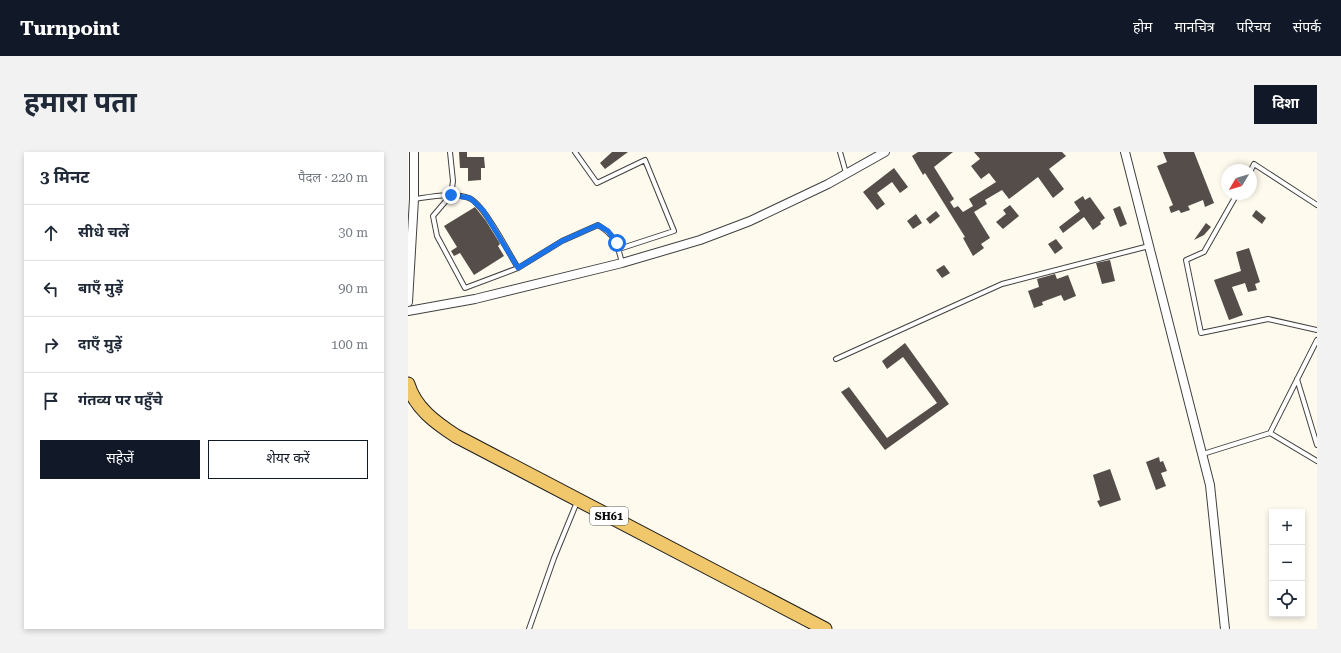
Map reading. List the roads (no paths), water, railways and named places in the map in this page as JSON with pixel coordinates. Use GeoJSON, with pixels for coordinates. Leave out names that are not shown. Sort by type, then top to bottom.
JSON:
{"type":"FeatureCollection","features":[{"type":"Feature","properties":{"kind":"main road","name":"SH61"},"geometry":{"type":"LineString","coordinates":[[409,389],[422,409],[435,422],[456,436],[825,629]]}},
{"type":"Feature","properties":{"kind":"street"},"geometry":{"type":"LineString","coordinates":[[408,302],[414,199],[414,152]]}},
{"type":"Feature","properties":{"kind":"street"},"geometry":{"type":"LineString","coordinates":[[408,312],[474,299],[622,263],[700,240],[750,221],[828,184],[885,152]]}},
{"type":"Feature","properties":{"kind":"street"},"geometry":{"type":"LineString","coordinates":[[1125,152],[1210,485],[1225,629]]}},
{"type":"Feature","properties":{"kind":"lane"},"geometry":{"type":"LineString","coordinates":[[450,152],[453,181],[451,195],[433,216],[437,236],[465,288],[518,268],[562,241],[598,225],[608,231],[617,243],[622,263]]}},
{"type":"Feature","properties":{"kind":"lane"},"geometry":{"type":"LineString","coordinates":[[575,152],[597,183],[645,160],[674,231],[619,248]]}},
{"type":"Feature","properties":{"kind":"lane"},"geometry":{"type":"LineString","coordinates":[[840,152],[846,174]]}},
{"type":"Feature","properties":{"kind":"lane"},"geometry":{"type":"LineString","coordinates":[[1257,166],[1317,205]]}},
{"type":"Feature","properties":{"kind":"lane"},"geometry":{"type":"LineString","coordinates":[[414,199],[451,195],[470,198],[483,210],[518,268]]}},
{"type":"Feature","properties":{"kind":"lane"},"geometry":{"type":"LineString","coordinates":[[1234,200],[1204,252],[1186,260],[1201,333],[1268,319],[1317,330]]}},
{"type":"Feature","properties":{"kind":"lane"},"geometry":{"type":"LineString","coordinates":[[836,359],[1002,284],[1150,246]]}},
{"type":"Feature","properties":{"kind":"lane"},"geometry":{"type":"LineString","coordinates":[[1203,454],[1270,433],[1317,340]]}},
{"type":"Feature","properties":{"kind":"lane"},"geometry":{"type":"LineString","coordinates":[[1297,378],[1317,444]]}},
{"type":"Feature","properties":{"kind":"lane"},"geometry":{"type":"LineString","coordinates":[[1270,433],[1317,461]]}},
{"type":"Feature","properties":{"kind":"lane"},"geometry":{"type":"LineString","coordinates":[[529,629],[554,558],[578,500]]}}]}
